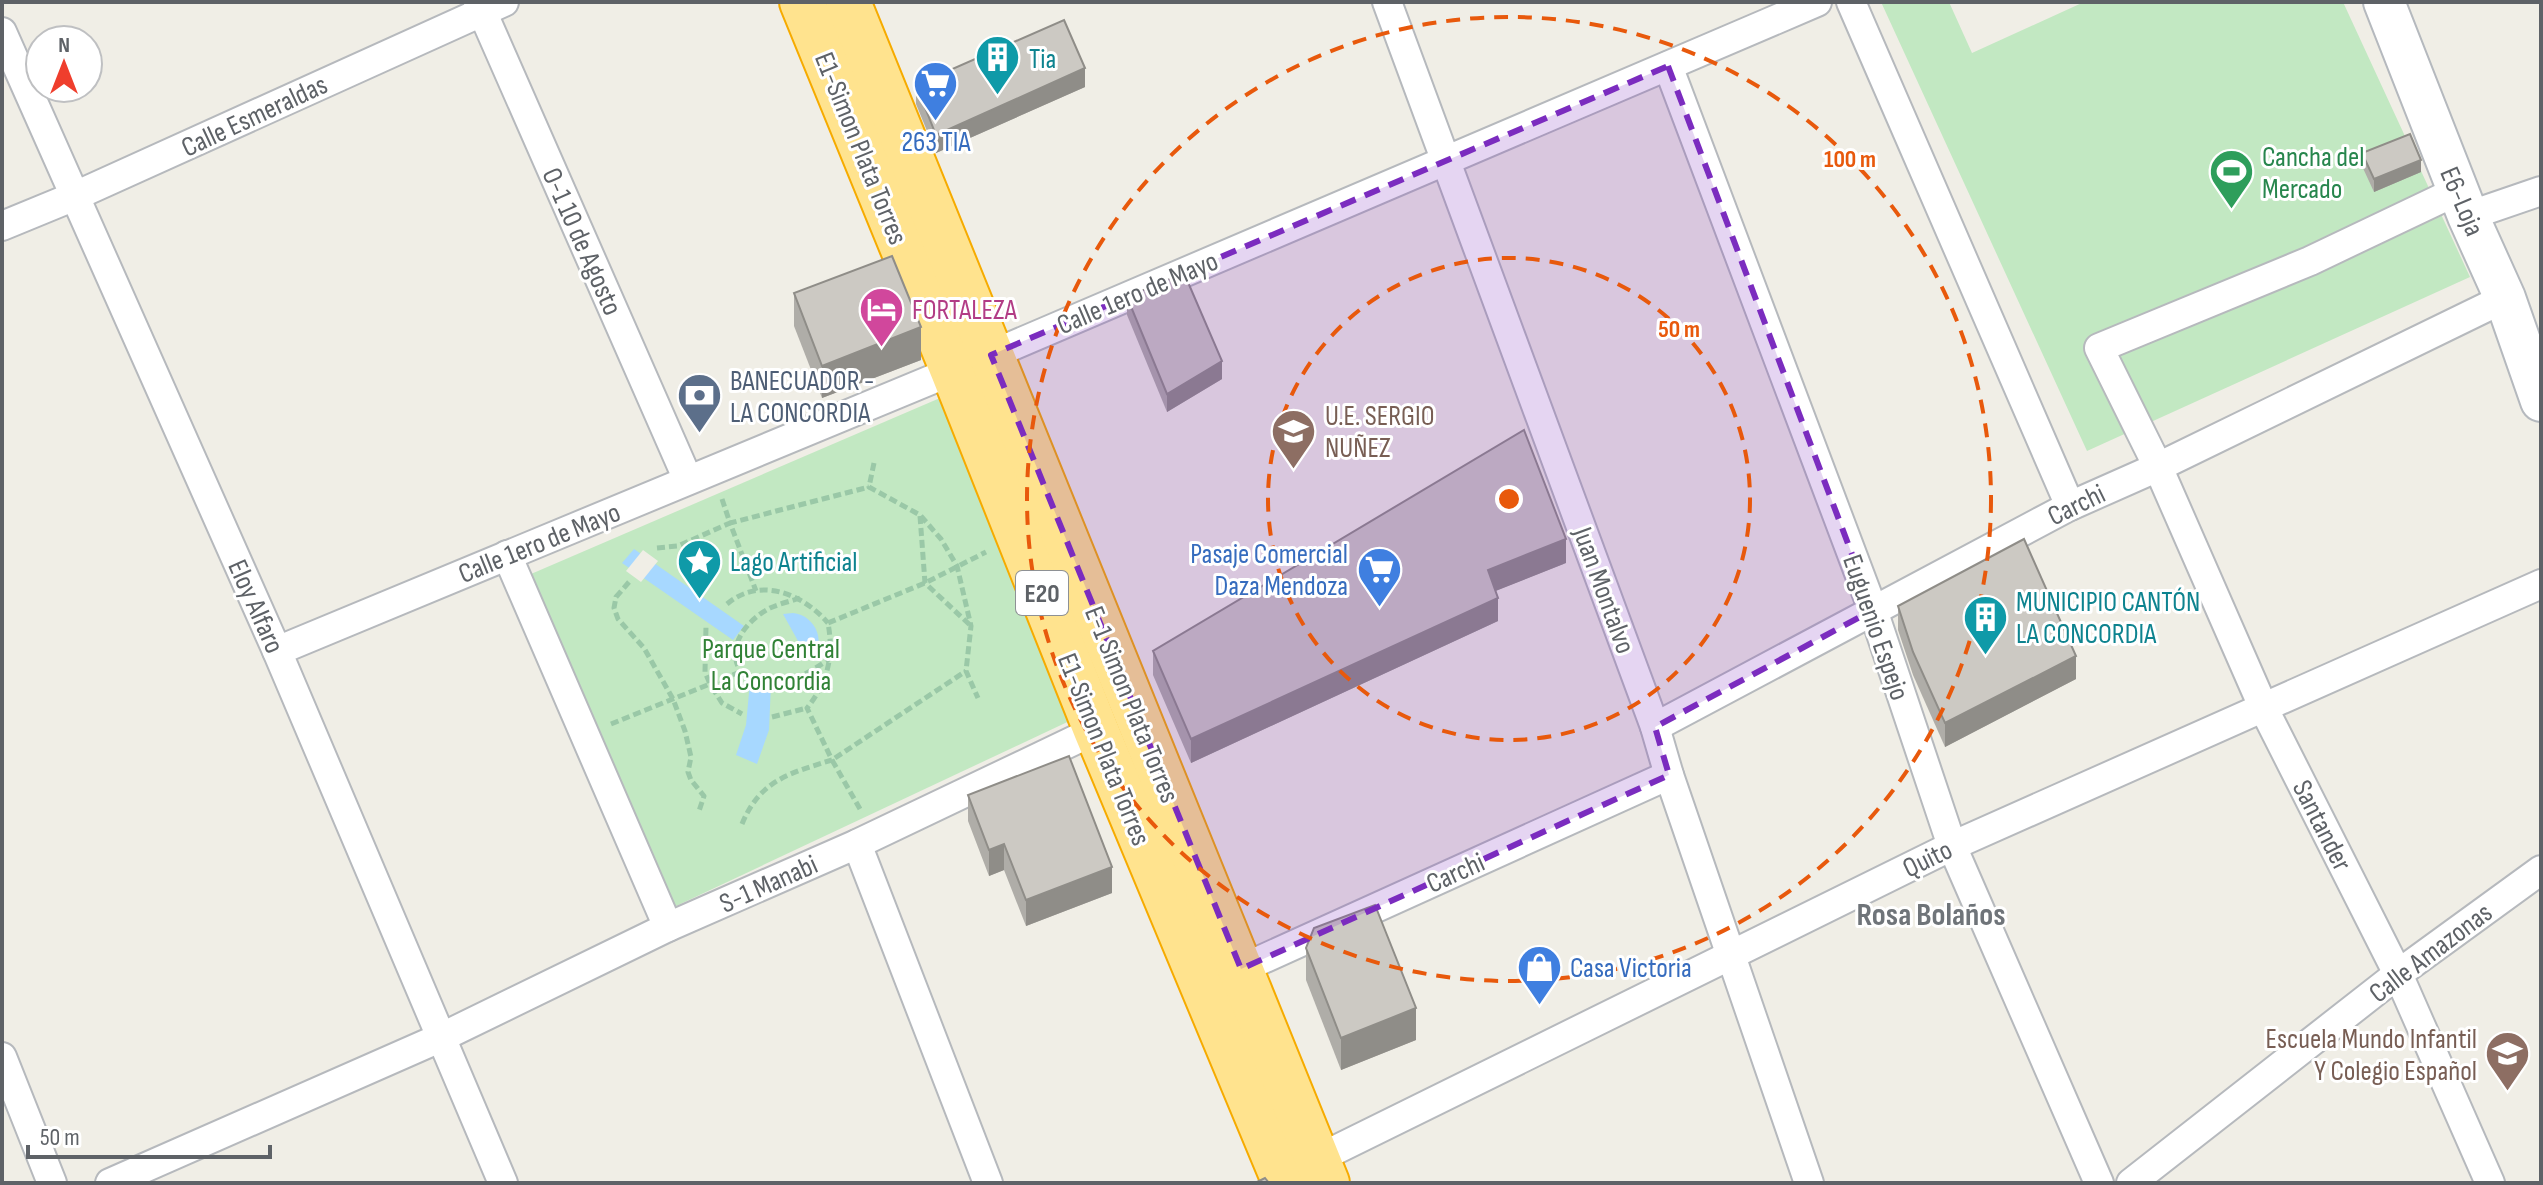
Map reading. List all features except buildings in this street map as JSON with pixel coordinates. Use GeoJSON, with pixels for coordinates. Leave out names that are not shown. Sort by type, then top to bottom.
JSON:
{"type":"FeatureCollection","features":[{"type":"Feature","properties":{"kind":"highway","name":"E1-Simon Plata Torres"},"geometry":{"type":"LineString","coordinates":[[802,2],[972,363],[1019,536],[1096,730],[1296,1177]]}},
{"type":"Feature","properties":{"kind":"highway","name":"E-1 Simon Plata Torres"},"geometry":{"type":"LineString","coordinates":[[848,2],[972,363],[1241,969],[1296,1177]]}},
{"type":"Feature","properties":{"kind":"main road","name":"E6-Loja"},"geometry":{"type":"LineString","coordinates":[[2384,2],[2462,204],[2505,298],[2541,401]]}},
{"type":"Feature","properties":{"kind":"street","name":"Juan Montalvo"},"geometry":{"type":"LineString","coordinates":[[1387,2],[1655,727],[1809,1183]]}},
{"type":"Feature","properties":{"kind":"street","name":"Calle 1ero de Mayo"},"geometry":{"type":"LineString","coordinates":[[277,651],[972,363],[1817,2]]}},
{"type":"Feature","properties":{"kind":"street"},"geometry":{"type":"LineString","coordinates":[[1851,2],[2070,506]]}},
{"type":"Feature","properties":{"kind":"street","name":"Calle Esmeraldas"},"geometry":{"type":"LineString","coordinates":[[2,226],[75,196],[488,5]]}},
{"type":"Feature","properties":{"kind":"street","name":"O-1 10 de Agosto"},"geometry":{"type":"LineString","coordinates":[[488,5],[688,480]]}},
{"type":"Feature","properties":{"kind":"street","name":"Eloy Alfaro"},"geometry":{"type":"LineString","coordinates":[[2,32],[277,651],[503,1183]]}},
{"type":"Feature","properties":{"kind":"street","name":"Euguenio Espejo"},"geometry":{"type":"LineString","coordinates":[[1668,66],[1873,610],[1952,846],[2099,1183]]}},
{"type":"Feature","properties":{"kind":"street"},"geometry":{"type":"LineString","coordinates":[[2462,204],[2541,191]]}},
{"type":"Feature","properties":{"kind":"street","name":"Santander"},"geometry":{"type":"LineString","coordinates":[[2462,204],[2310,261],[2099,348],[2158,467],[2264,709],[2398,974],[2490,1183]]}},
{"type":"Feature","properties":{"kind":"street","name":"Carchi"},"geometry":{"type":"LineString","coordinates":[[1655,727],[2070,506],[2158,467],[2505,298]]}},
{"type":"Feature","properties":{"kind":"street"},"geometry":{"type":"LineString","coordinates":[[507,555],[668,927]]}},
{"type":"Feature","properties":{"kind":"street","name":"Quito"},"geometry":{"type":"LineString","coordinates":[[1296,1177],[1730,954],[1952,846],[2541,584]]}},
{"type":"Feature","properties":{"kind":"street","name":"S-1 Manabi"},"geometry":{"type":"LineString","coordinates":[[110,1183],[442,1037],[668,927],[857,844],[1096,730]]}},
{"type":"Feature","properties":{"kind":"street","name":"Carchi"},"geometry":{"type":"LineString","coordinates":[[1241,969],[1669,775]]}},
{"type":"Feature","properties":{"kind":"street"},"geometry":{"type":"LineString","coordinates":[[857,844],[988,1183]]}},
{"type":"Feature","properties":{"kind":"street","name":"Calle Amazonas"},"geometry":{"type":"LineString","coordinates":[[2131,1183],[2398,974],[2541,870]]}},
{"type":"Feature","properties":{"kind":"street"},"geometry":{"type":"LineString","coordinates":[[2,1057],[52,1183]]}},
{"type":"Feature","properties":{"kind":"path"},"geometry":{"type":"LineString","coordinates":[[869,487],[874,463]]}},
{"type":"Feature","properties":{"kind":"path"},"geometry":{"type":"LineString","coordinates":[[657,548],[678,546],[730,523],[869,487],[920,515],[941,539],[957,566],[971,626],[966,671],[978,698]]}},
{"type":"Feature","properties":{"kind":"path"},"geometry":{"type":"LineString","coordinates":[[720,494],[756,591]]}},
{"type":"Feature","properties":{"kind":"path"},"geometry":{"type":"LineString","coordinates":[[920,515],[925,583],[971,626]]}},
{"type":"Feature","properties":{"kind":"path"},"geometry":{"type":"LineString","coordinates":[[828,623],[925,583],[1019,536]]}},
{"type":"Feature","properties":{"kind":"path"},"geometry":{"type":"LineString","coordinates":[[629,582],[616,597],[614,608],[618,619],[644,648],[673,699],[691,757],[688,772],[704,796],[699,811]]}},
{"type":"Feature","properties":{"kind":"path"},"geometry":{"type":"LineString","coordinates":[[727,604],[739,595],[773,591],[800,598],[814,607],[828,623],[830,658],[819,694],[807,708],[772,717]]}},
{"type":"Feature","properties":{"kind":"path"},"geometry":{"type":"LineString","coordinates":[[800,598],[769,608],[749,623],[736,641],[734,652],[740,672],[747,679],[778,684],[809,674],[830,658]]}},
{"type":"Feature","properties":{"kind":"path"},"geometry":{"type":"LineString","coordinates":[[706,626],[705,672],[722,703],[742,714]]}},
{"type":"Feature","properties":{"kind":"path"},"geometry":{"type":"LineString","coordinates":[[742,824],[749,807],[774,781],[832,760],[966,671]]}},
{"type":"Feature","properties":{"kind":"path"},"geometry":{"type":"LineString","coordinates":[[584,734],[740,672]]}},
{"type":"Feature","properties":{"kind":"path"},"geometry":{"type":"LineString","coordinates":[[807,708],[865,817]]}},
{"type":"Feature","properties":{"kind":"highlighted area"},"geometry":{"type":"Polygon","coordinates":[[[1668,66],[1873,610],[1655,727],[1669,775],[1241,969],[991,355],[1668,66]]]}},
{"type":"Feature","properties":{"kind":"green space"},"geometry":{"type":"Polygon","coordinates":[[[1881,2],[1949,2],[1972,53],[2084,2],[2343,2],[2470,277],[2087,451],[1881,2]]]}},
{"type":"Feature","properties":{"kind":"green space","name":"Parque Central La Concordia"},"geometry":{"type":"Polygon","coordinates":[[[940,398],[1078,717],[674,907],[531,574],[940,398]]]}},
{"type":"Feature","properties":{"kind":"water","name":"Lago Artificial"},"geometry":{"type":"Polygon","coordinates":[[[634,549],[744,626],[733,640],[622,563],[634,549]]]}},
{"type":"Feature","properties":{"kind":"water"},"geometry":{"type":"Polygon","coordinates":[[[793,613],[808,619],[817,632],[818,647],[808,659],[783,614],[793,613]]]}},
{"type":"Feature","properties":{"kind":"water"},"geometry":{"type":"Polygon","coordinates":[[[750,682],[771,684],[769,730],[757,764],[736,755],[746,725],[750,682]]]}},
{"type":"Feature","properties":{"kind":"pier"},"geometry":{"type":"Polygon","coordinates":[[[643,550],[658,561],[641,582],[626,571],[643,550]]]}},
{"type":"Feature","properties":{"kind":"place","name":"Tia"},"geometry":{"type":"Point","coordinates":[998,97]}},
{"type":"Feature","properties":{"kind":"place","name":"263 TIA"},"geometry":{"type":"Point","coordinates":[936,123]}},
{"type":"Feature","properties":{"kind":"place","name":"Cancha del Mercado"},"geometry":{"type":"Point","coordinates":[2231,211]}},
{"type":"Feature","properties":{"kind":"place","name":"FORTALEZA"},"geometry":{"type":"Point","coordinates":[881,348]}},
{"type":"Feature","properties":{"kind":"place","name":"BANECUADOR - LA CONCORDIA"},"geometry":{"type":"Point","coordinates":[699,435]}},
{"type":"Feature","properties":{"kind":"place","name":"U.E. SERGIO NUÑEZ"},"geometry":{"type":"Point","coordinates":[1294,470]}},
{"type":"Feature","properties":{"kind":"place","name":"Lago Artificial"},"geometry":{"type":"Point","coordinates":[699,600]}},
{"type":"Feature","properties":{"kind":"place","name":"Pasaje Comercial Daza Mendoza"},"geometry":{"type":"Point","coordinates":[1379,608]}},
{"type":"Feature","properties":{"kind":"place","name":"MUNICIPIO CANTÓN LA CONCORDIA"},"geometry":{"type":"Point","coordinates":[1985,656]}},
{"type":"Feature","properties":{"kind":"place","name":"Casa Victoria"},"geometry":{"type":"Point","coordinates":[1539,1006]}},
{"type":"Feature","properties":{"kind":"place","name":"Escuela Mundo Infantil Y Colegio Español"},"geometry":{"type":"Point","coordinates":[2508,1093]}},
{"type":"Feature","properties":{"kind":"district","name":"Rosa Bolaños"},"geometry":{"type":"Point","coordinates":[1931,914]}}]}
